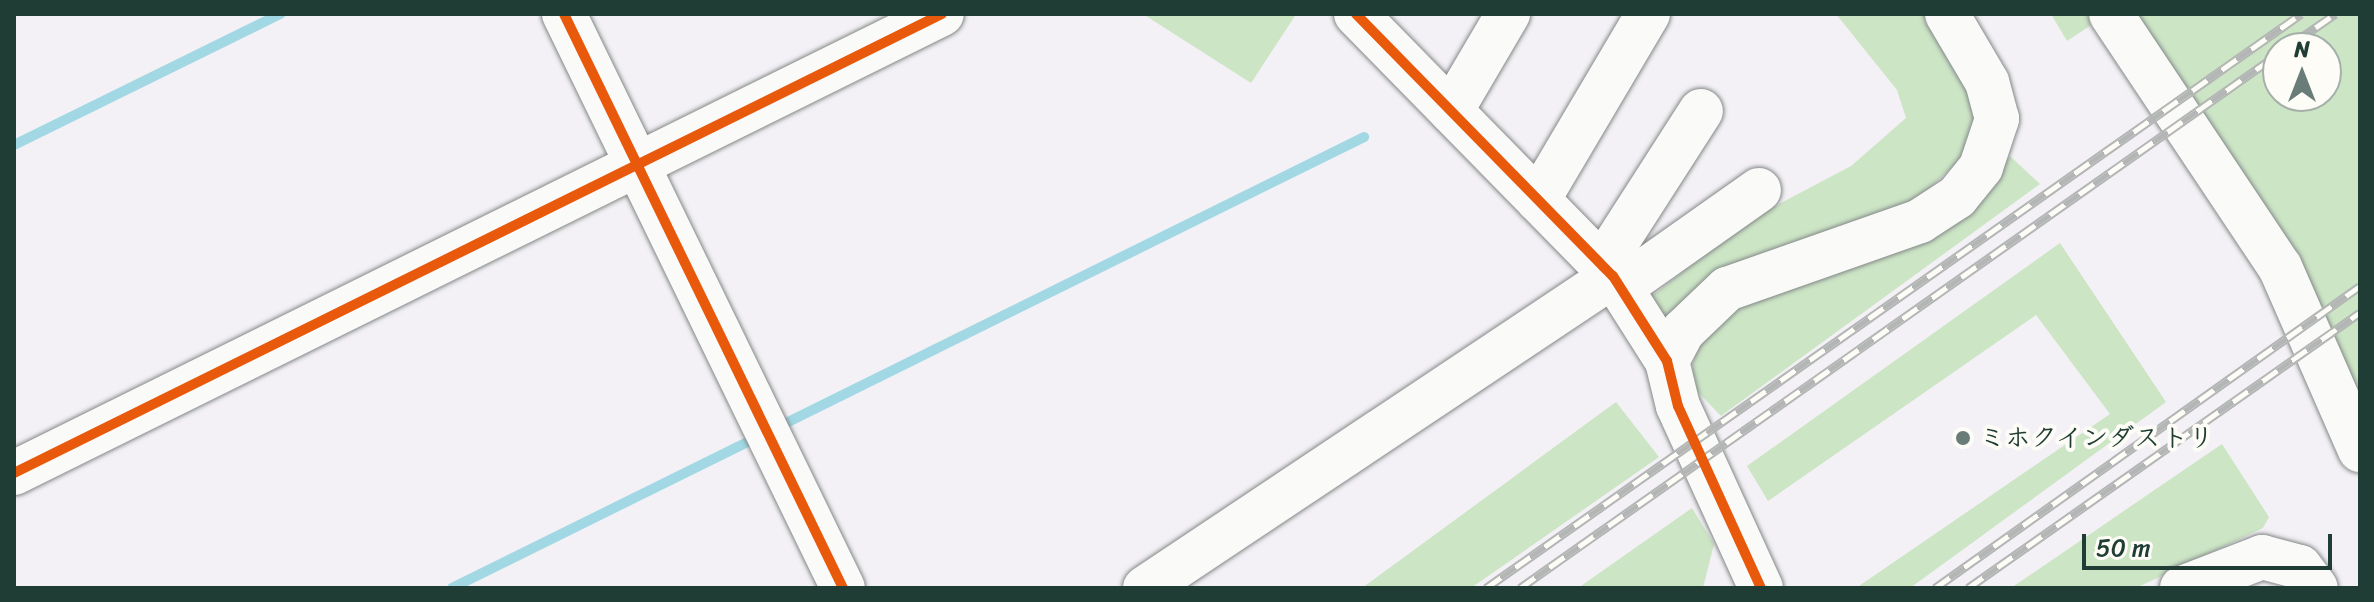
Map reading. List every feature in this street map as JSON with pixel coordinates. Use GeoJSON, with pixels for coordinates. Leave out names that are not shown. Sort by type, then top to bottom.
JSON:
{"type":"FeatureCollection","features":[{"type":"Feature","properties":{"kind":"street"},"geometry":{"type":"LineString","coordinates":[[564,14],[843,588]]}},
{"type":"Feature","properties":{"kind":"street"},"geometry":{"type":"LineString","coordinates":[[14,473],[942,14]]}},
{"type":"Feature","properties":{"kind":"street"},"geometry":{"type":"LineString","coordinates":[[1356,14],[1612,276],[1667,361],[1678,406],[1761,588]]}},
{"type":"Feature","properties":{"kind":"street"},"geometry":{"type":"LineString","coordinates":[[1451,111],[1508,14]]}},
{"type":"Feature","properties":{"kind":"street"},"geometry":{"type":"LineString","coordinates":[[1538,200],[1648,14]]}},
{"type":"Feature","properties":{"kind":"street"},"geometry":{"type":"LineString","coordinates":[[1667,361],[1683,331],[1727,289],[1920,221],[1957,197],[1981,167],[1997,119],[1987,82],[1947,14]]}},
{"type":"Feature","properties":{"kind":"street"},"geometry":{"type":"LineString","coordinates":[[2111,14],[2280,267],[2360,450]]}},
{"type":"Feature","properties":{"kind":"street"},"geometry":{"type":"LineString","coordinates":[[1612,276],[1701,111]]}},
{"type":"Feature","properties":{"kind":"street"},"geometry":{"type":"LineString","coordinates":[[1145,588],[1612,276],[1759,190]]}},
{"type":"Feature","properties":{"kind":"street"},"geometry":{"type":"LineString","coordinates":[[2182,588],[2237,561],[2273,557],[2300,567],[2316,588]]}},
{"type":"Feature","properties":{"kind":"green space"},"geometry":{"type":"Polygon","coordinates":[[[1143,14],[1292,14],[1295,16],[1251,83],[1143,14]]]}},
{"type":"Feature","properties":{"kind":"green space"},"geometry":{"type":"Polygon","coordinates":[[[1836,14],[1926,14],[1983,119],[1970,150],[1915,202],[1717,274],[1664,321],[1651,297],[1745,222],[1851,166],[1906,118],[1897,90],[1836,14]]]}},
{"type":"Feature","properties":{"kind":"green space"},"geometry":{"type":"Polygon","coordinates":[[[2051,14],[2108,14],[2067,41],[2051,14]]]}},
{"type":"Feature","properties":{"kind":"green space"},"geometry":{"type":"Polygon","coordinates":[[[2136,14],[2360,14],[2360,399],[2136,14]]]}},
{"type":"Feature","properties":{"kind":"green space"},"geometry":{"type":"Polygon","coordinates":[[[2010,156],[2040,184],[1721,416],[1689,383],[1699,339],[1741,302],[1979,200],[2010,156]]]}},
{"type":"Feature","properties":{"kind":"green space"},"geometry":{"type":"Polygon","coordinates":[[[2060,243],[2166,402],[1910,588],[1856,588],[2110,414],[2036,315],[1768,501],[1747,466],[2060,243]]]}},
{"type":"Feature","properties":{"kind":"green space"},"geometry":{"type":"Polygon","coordinates":[[[1616,402],[1659,457],[1471,588],[1362,588],[1616,402]]]}},
{"type":"Feature","properties":{"kind":"green space"},"geometry":{"type":"Polygon","coordinates":[[[2222,444],[2269,517],[2263,528],[2136,588],[2011,588],[2222,444]]]}},
{"type":"Feature","properties":{"kind":"green space"},"geometry":{"type":"Polygon","coordinates":[[[1692,508],[1714,544],[1703,588],[1578,588],[1692,508]]]}},
{"type":"Feature","properties":{"kind":"waterway"},"geometry":{"type":"LineString","coordinates":[[14,145],[280,14]]}},
{"type":"Feature","properties":{"kind":"waterway"},"geometry":{"type":"LineString","coordinates":[[778,427],[1364,137]]}},
{"type":"Feature","properties":{"kind":"waterway"},"geometry":{"type":"LineString","coordinates":[[452,588],[754,439]]}},
{"type":"Feature","properties":{"kind":"railway"},"geometry":{"type":"LineString","coordinates":[[1486,588],[2301,14]]}},
{"type":"Feature","properties":{"kind":"railway"},"geometry":{"type":"LineString","coordinates":[[2309,32],[2335,14]]}},
{"type":"Feature","properties":{"kind":"railway"},"geometry":{"type":"LineString","coordinates":[[1520,588],[2262,65]]}},
{"type":"Feature","properties":{"kind":"railway"},"geometry":{"type":"LineString","coordinates":[[1935,588],[2360,286]]}},
{"type":"Feature","properties":{"kind":"railway"},"geometry":{"type":"LineString","coordinates":[[1968,588],[2360,312]]}},
{"type":"Feature","properties":{"kind":"cycle path"},"geometry":{"type":"LineString","coordinates":[[564,14],[843,588]]}},
{"type":"Feature","properties":{"kind":"cycle path"},"geometry":{"type":"LineString","coordinates":[[14,473],[942,14]]}},
{"type":"Feature","properties":{"kind":"cycle path"},"geometry":{"type":"LineString","coordinates":[[1356,14],[1613,276],[1667,361],[1678,406],[1761,588]]}},
{"type":"Feature","properties":{"kind":"place","name":"ミホクインダストリ"},"geometry":{"type":"Point","coordinates":[1963,438]}}]}
